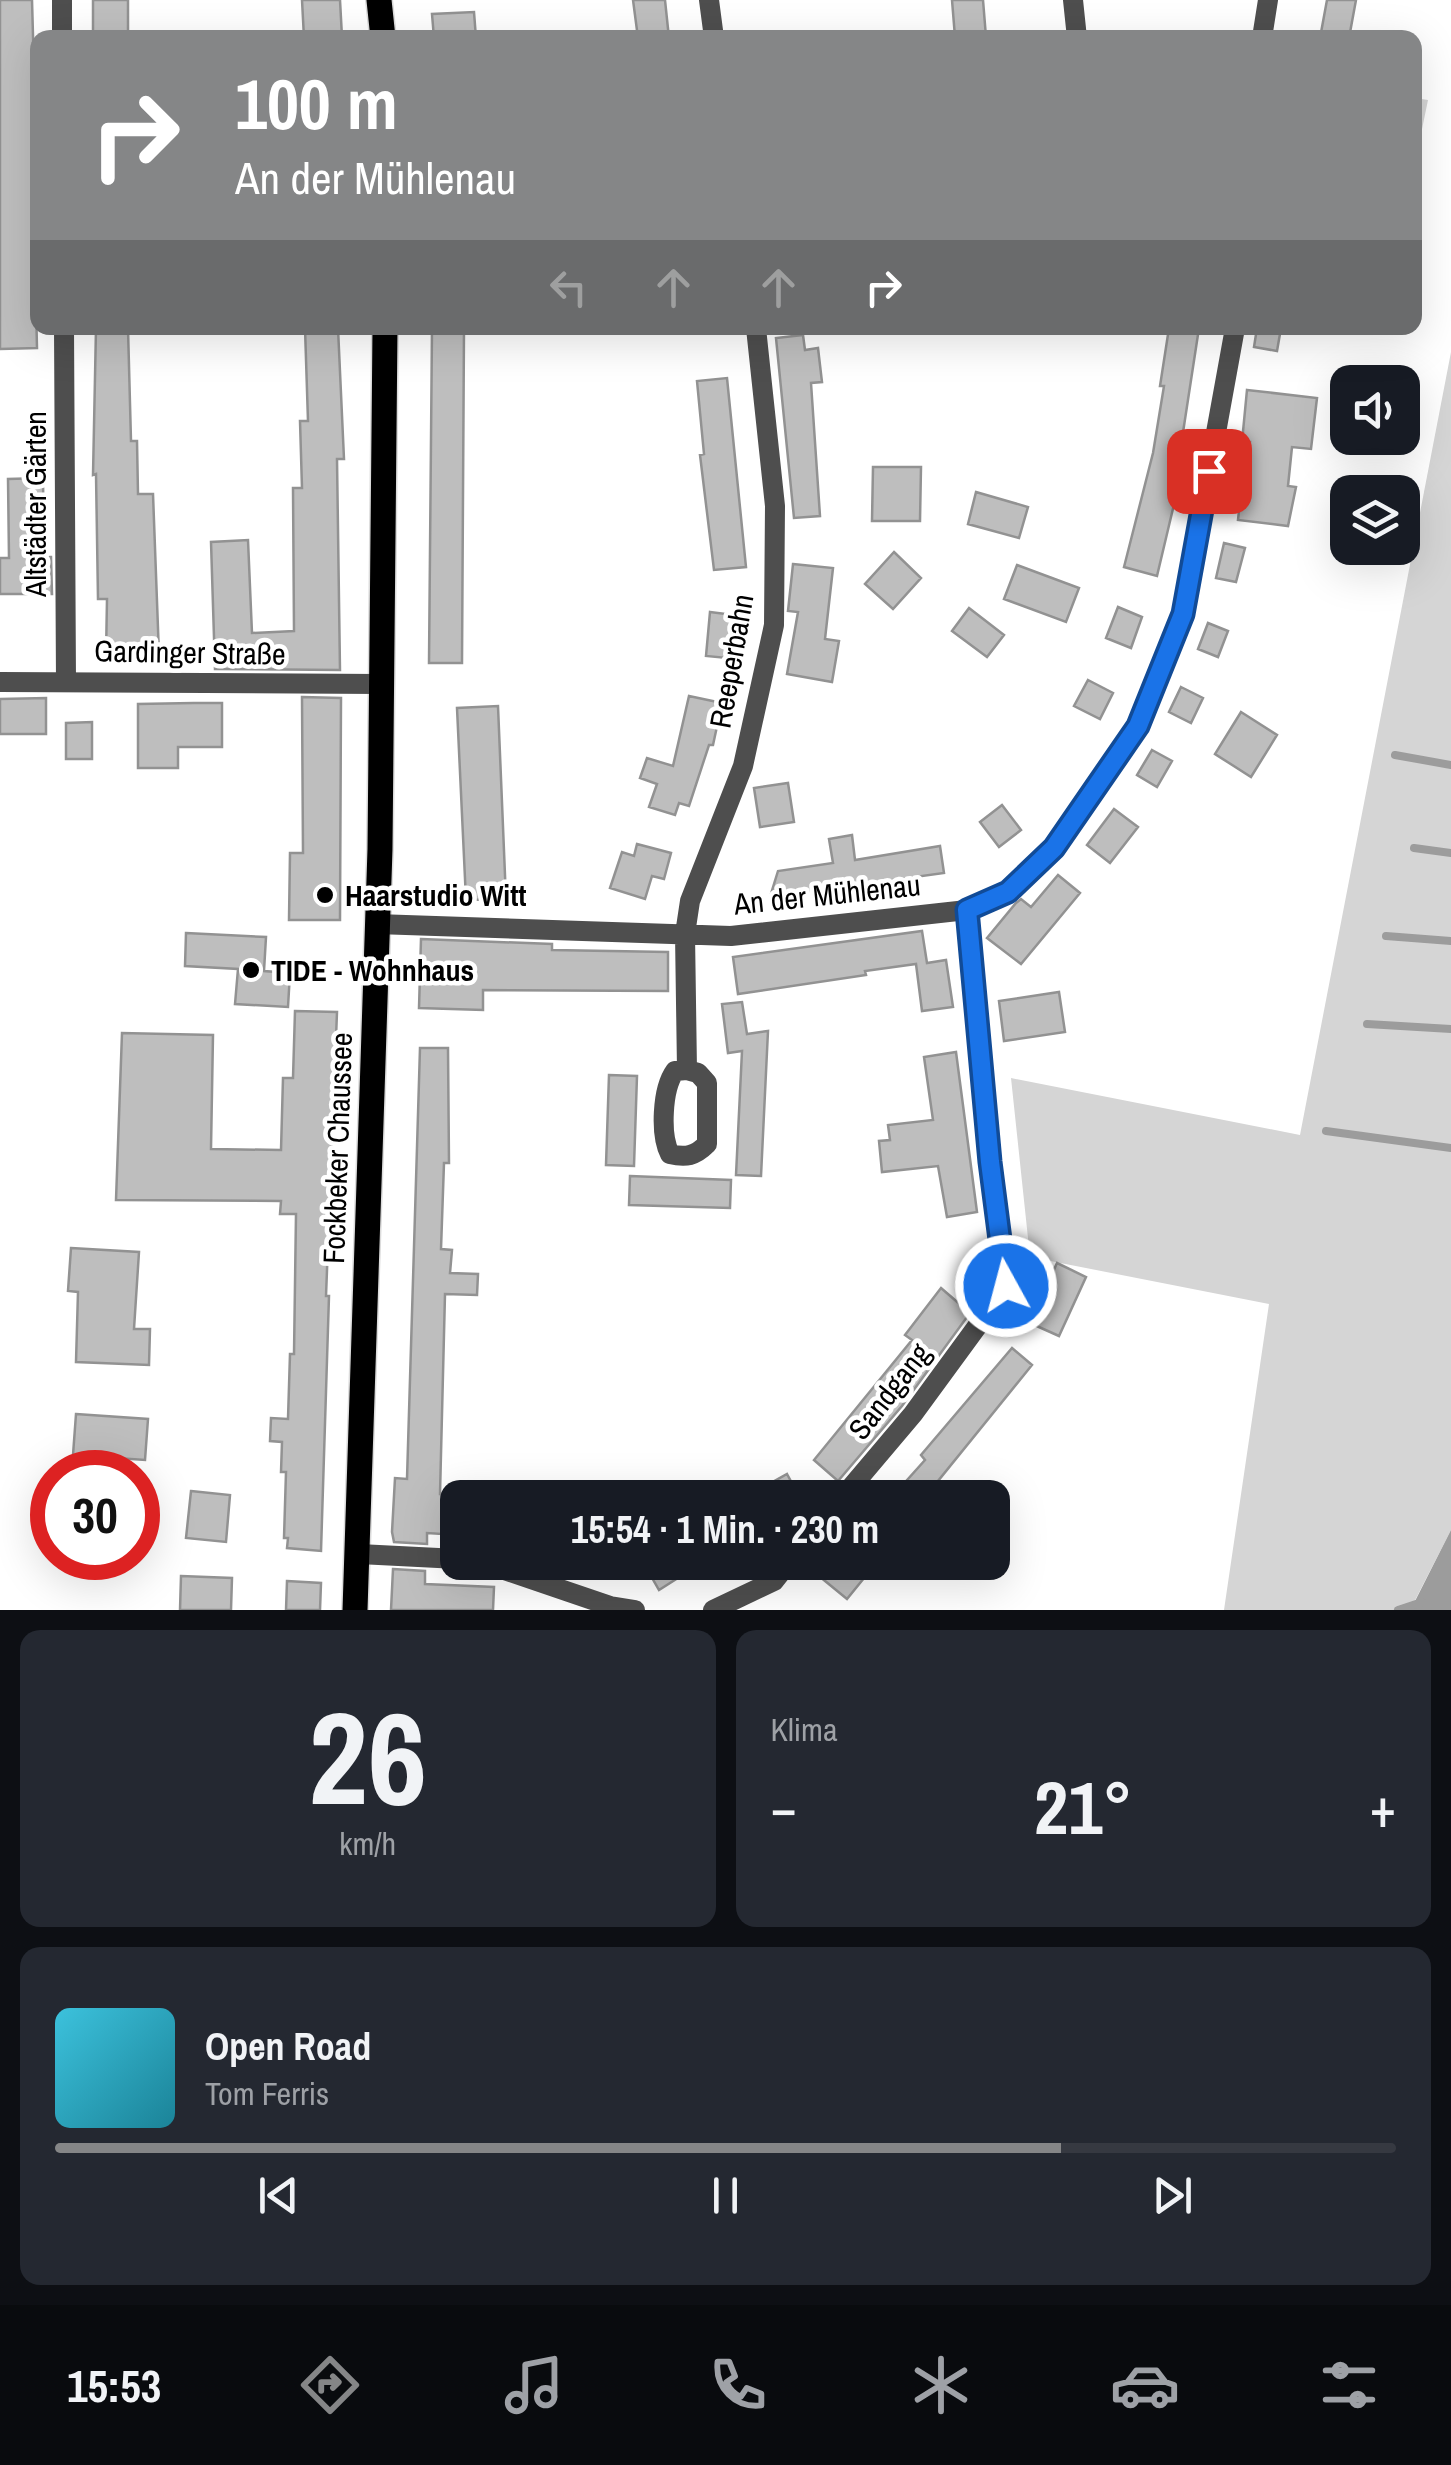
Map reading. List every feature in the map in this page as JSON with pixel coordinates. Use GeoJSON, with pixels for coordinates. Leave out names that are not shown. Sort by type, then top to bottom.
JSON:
{"type":"FeatureCollection","features":[{"type":"Feature","properties":{"kind":"main road"},"geometry":{"type":"LineString","coordinates":[[379,0],[381,30]]}},
{"type":"Feature","properties":{"kind":"main road","name":"Fockbeker Chaussee"},"geometry":{"type":"LineString","coordinates":[[355,1610],[380,849],[385,335]]}},
{"type":"Feature","properties":{"kind":"street"},"geometry":{"type":"LineString","coordinates":[[62,0],[62,30]]}},
{"type":"Feature","properties":{"kind":"street"},"geometry":{"type":"LineString","coordinates":[[709,0],[713,30]]}},
{"type":"Feature","properties":{"kind":"street"},"geometry":{"type":"LineString","coordinates":[[1073,0],[1076,30]]}},
{"type":"Feature","properties":{"kind":"street"},"geometry":{"type":"LineString","coordinates":[[1263,30],[1268,0]]}},
{"type":"Feature","properties":{"kind":"street","name":"Altstädter Gärten"},"geometry":{"type":"LineString","coordinates":[[64,335],[66,680]]}},
{"type":"Feature","properties":{"kind":"street","name":"Reeperbahn"},"geometry":{"type":"LineString","coordinates":[[685,934],[690,901],[743,766],[774,625],[775,506],[757,335]]}},
{"type":"Feature","properties":{"kind":"street","name":"An der Mühlenau"},"geometry":{"type":"LineString","coordinates":[[376,924],[731,936],[967,910],[1008,892],[1054,848],[1138,726],[1183,614],[1234,335]]}},
{"type":"Feature","properties":{"kind":"street","name":"Gardinger Straße"},"geometry":{"type":"LineString","coordinates":[[0,682],[380,684]]}},
{"type":"Feature","properties":{"kind":"street","name":"Sandgang"},"geometry":{"type":"LineString","coordinates":[[857,1480],[912,1414],[1006,1286],[990,1162],[967,910]]}},
{"type":"Feature","properties":{"kind":"street"},"geometry":{"type":"LineString","coordinates":[[685,934],[687,1070]]}},
{"type":"Feature","properties":{"kind":"street"},"geometry":{"type":"LineString","coordinates":[[359,1554],[440,1559]]}},
{"type":"Feature","properties":{"kind":"street"},"geometry":{"type":"LineString","coordinates":[[531,1580],[610,1608],[635,1610]]}},
{"type":"Feature","properties":{"kind":"street"},"geometry":{"type":"LineString","coordinates":[[713,1610],[775,1580]]}},
{"type":"Feature","properties":{"kind":"shaded area"},"geometry":{"type":"Polygon","coordinates":[[[1422,99],[1428,100],[1422,129],[1422,99]]]}},
{"type":"Feature","properties":{"kind":"shaded area"},"geometry":{"type":"Polygon","coordinates":[[[1451,352],[1451,1530],[1410,1610],[1224,1610],[1269,1304],[1030,1257],[1011,1078],[1300,1135],[1410,565],[1420,565],[1420,513],[1451,352]]]}},
{"type":"Feature","properties":{"kind":"shaded area"},"geometry":{"type":"Polygon","coordinates":[[[1451,1530],[1451,1610],[1410,1610],[1413,1605],[1451,1530]]]}},
{"type":"Feature","properties":{"kind":"building"},"geometry":{"type":"Polygon","coordinates":[[[0,0],[32,0],[30,335],[37,335],[37,348],[0,349],[0,0]]]}},
{"type":"Feature","properties":{"kind":"building"},"geometry":{"type":"Polygon","coordinates":[[[93,0],[128,0],[128,30],[93,30],[93,0]]]}},
{"type":"Feature","properties":{"kind":"building"},"geometry":{"type":"Polygon","coordinates":[[[302,0],[340,0],[342,30],[304,30],[302,0]]]}},
{"type":"Feature","properties":{"kind":"building"},"geometry":{"type":"Polygon","coordinates":[[[633,0],[665,0],[668,30],[637,30],[633,0]]]}},
{"type":"Feature","properties":{"kind":"building"},"geometry":{"type":"Polygon","coordinates":[[[952,0],[983,0],[985,30],[954,30],[952,0]]]}},
{"type":"Feature","properties":{"kind":"building"},"geometry":{"type":"Polygon","coordinates":[[[1327,0],[1356,0],[1350,30],[1321,30],[1327,0]]]}},
{"type":"Feature","properties":{"kind":"building"},"geometry":{"type":"Polygon","coordinates":[[[474,12],[475,30],[433,30],[432,14],[474,12]]]}},
{"type":"Feature","properties":{"kind":"building"},"geometry":{"type":"Polygon","coordinates":[[[96,335],[128,335],[131,441],[137,441],[138,494],[153,494],[159,655],[106,655],[107,599],[98,599],[96,474],[93,475],[96,335]]]}},
{"type":"Feature","properties":{"kind":"building"},"geometry":{"type":"Polygon","coordinates":[[[305,335],[338,335],[344,459],[337,459],[340,670],[215,669],[211,542],[248,540],[252,633],[294,631],[293,488],[302,488],[300,421],[308,421],[305,335]]]}},
{"type":"Feature","properties":{"kind":"building"},"geometry":{"type":"Polygon","coordinates":[[[432,335],[464,335],[462,663],[429,663],[432,335]]]}},
{"type":"Feature","properties":{"kind":"building"},"geometry":{"type":"Polygon","coordinates":[[[803,335],[805,350],[818,348],[822,382],[811,383],[820,516],[794,518],[776,338],[803,335]]]}},
{"type":"Feature","properties":{"kind":"building"},"geometry":{"type":"Polygon","coordinates":[[[1168,335],[1198,335],[1176,478],[1180,479],[1157,576],[1124,567],[1153,453],[1164,386],[1160,386],[1168,335]]]}},
{"type":"Feature","properties":{"kind":"building"},"geometry":{"type":"Polygon","coordinates":[[[1256,335],[1280,335],[1277,351],[1254,347],[1256,335]]]}},
{"type":"Feature","properties":{"kind":"building"},"geometry":{"type":"Polygon","coordinates":[[[727,378],[746,567],[714,570],[700,455],[704,454],[697,381],[727,378]]]}},
{"type":"Feature","properties":{"kind":"building"},"geometry":{"type":"Polygon","coordinates":[[[1247,390],[1317,398],[1311,449],[1292,447],[1288,486],[1296,487],[1288,526],[1238,520],[1250,442],[1242,442],[1247,390]]]}},
{"type":"Feature","properties":{"kind":"building"},"geometry":{"type":"Polygon","coordinates":[[[873,467],[921,467],[920,521],[872,521],[873,467]]]}},
{"type":"Feature","properties":{"kind":"building"},"geometry":{"type":"Polygon","coordinates":[[[43,478],[44,557],[51,557],[52,594],[0,594],[0,558],[9,558],[8,479],[43,478]]]}},
{"type":"Feature","properties":{"kind":"building"},"geometry":{"type":"Polygon","coordinates":[[[976,492],[1028,507],[1019,538],[968,524],[976,492]]]}},
{"type":"Feature","properties":{"kind":"building"},"geometry":{"type":"Polygon","coordinates":[[[1224,543],[1245,548],[1236,582],[1216,578],[1224,543]]]}},
{"type":"Feature","properties":{"kind":"building"},"geometry":{"type":"Polygon","coordinates":[[[894,552],[921,578],[893,609],[865,584],[894,552]]]}},
{"type":"Feature","properties":{"kind":"building"},"geometry":{"type":"Polygon","coordinates":[[[793,564],[833,568],[825,639],[839,641],[832,682],[787,674],[798,612],[788,611],[793,564]]]}},
{"type":"Feature","properties":{"kind":"building"},"geometry":{"type":"Polygon","coordinates":[[[1017,565],[1079,588],[1066,622],[1004,599],[1017,565]]]}},
{"type":"Feature","properties":{"kind":"building"},"geometry":{"type":"Polygon","coordinates":[[[1118,607],[1142,617],[1131,648],[1106,638],[1118,607]]]}},
{"type":"Feature","properties":{"kind":"building"},"geometry":{"type":"Polygon","coordinates":[[[969,608],[1004,635],[987,657],[952,631],[969,608]]]}},
{"type":"Feature","properties":{"kind":"building"},"geometry":{"type":"Polygon","coordinates":[[[710,612],[742,616],[737,659],[706,656],[710,612]]]}},
{"type":"Feature","properties":{"kind":"building"},"geometry":{"type":"Polygon","coordinates":[[[1208,623],[1228,631],[1218,657],[1198,649],[1208,623]]]}},
{"type":"Feature","properties":{"kind":"building"},"geometry":{"type":"Polygon","coordinates":[[[1088,680],[1113,693],[1100,719],[1074,706],[1088,680]]]}},
{"type":"Feature","properties":{"kind":"building"},"geometry":{"type":"Polygon","coordinates":[[[1181,687],[1203,698],[1191,723],[1169,712],[1181,687]]]}},
{"type":"Feature","properties":{"kind":"building"},"geometry":{"type":"Polygon","coordinates":[[[689,696],[722,703],[713,745],[709,745],[689,806],[679,803],[675,815],[649,807],[657,784],[640,778],[647,758],[673,766],[689,696]]]}},
{"type":"Feature","properties":{"kind":"building"},"geometry":{"type":"Polygon","coordinates":[[[302,697],[341,698],[340,920],[289,920],[290,853],[303,853],[302,697]]]}},
{"type":"Feature","properties":{"kind":"building"},"geometry":{"type":"Polygon","coordinates":[[[46,698],[46,734],[0,734],[0,699],[46,698]]]}},
{"type":"Feature","properties":{"kind":"building"},"geometry":{"type":"Polygon","coordinates":[[[222,703],[222,747],[178,747],[178,768],[138,768],[138,704],[222,703]]]}},
{"type":"Feature","properties":{"kind":"building"},"geometry":{"type":"Polygon","coordinates":[[[498,706],[506,899],[466,900],[457,708],[498,706]]]}},
{"type":"Feature","properties":{"kind":"building"},"geometry":{"type":"Polygon","coordinates":[[[1241,712],[1277,735],[1251,777],[1215,754],[1241,712]]]}},
{"type":"Feature","properties":{"kind":"building"},"geometry":{"type":"Polygon","coordinates":[[[92,722],[92,759],[66,759],[66,723],[92,722]]]}},
{"type":"Feature","properties":{"kind":"building"},"geometry":{"type":"Polygon","coordinates":[[[1152,750],[1172,761],[1157,787],[1137,775],[1152,750]]]}},
{"type":"Feature","properties":{"kind":"building"},"geometry":{"type":"Polygon","coordinates":[[[788,783],[794,822],[760,827],[754,788],[788,783]]]}},
{"type":"Feature","properties":{"kind":"building"},"geometry":{"type":"Polygon","coordinates":[[[1002,805],[1021,830],[999,847],[980,822],[1002,805]]]}},
{"type":"Feature","properties":{"kind":"building"},"geometry":{"type":"Polygon","coordinates":[[[1114,809],[1138,827],[1110,863],[1087,845],[1114,809]]]}},
{"type":"Feature","properties":{"kind":"building"},"geometry":{"type":"Polygon","coordinates":[[[852,835],[855,860],[940,846],[944,873],[770,897],[778,871],[833,863],[829,839],[852,835]]]}},
{"type":"Feature","properties":{"kind":"building"},"geometry":{"type":"Polygon","coordinates":[[[637,844],[671,853],[664,879],[652,876],[645,899],[610,888],[622,852],[634,856],[637,844]]]}},
{"type":"Feature","properties":{"kind":"building"},"geometry":{"type":"Polygon","coordinates":[[[1058,875],[1080,893],[1021,964],[987,938],[1016,903],[1021,899],[1031,907],[1058,875]]]}},
{"type":"Feature","properties":{"kind":"building"},"geometry":{"type":"Polygon","coordinates":[[[922,931],[927,963],[946,960],[953,1007],[922,1011],[916,964],[738,994],[733,957],[922,931]]]}},
{"type":"Feature","properties":{"kind":"building","name":"TIDE - Wohnhaus"},"geometry":{"type":"Polygon","coordinates":[[[186,933],[266,937],[264,971],[290,973],[288,1007],[235,1004],[238,969],[185,966],[186,933]]]}},
{"type":"Feature","properties":{"kind":"building"},"geometry":{"type":"Polygon","coordinates":[[[421,939],[552,944],[552,950],[668,952],[668,991],[483,990],[483,1010],[419,1008],[421,939]]]}},
{"type":"Feature","properties":{"kind":"building"},"geometry":{"type":"Polygon","coordinates":[[[1059,992],[1065,1032],[1004,1041],[999,1001],[1059,992]]]}},
{"type":"Feature","properties":{"kind":"building"},"geometry":{"type":"Polygon","coordinates":[[[742,1002],[747,1034],[768,1031],[761,1176],[736,1175],[742,1051],[728,1053],[722,1004],[742,1002]]]}},
{"type":"Feature","properties":{"kind":"building"},"geometry":{"type":"Polygon","coordinates":[[[295,1011],[337,1012],[321,1551],[287,1548],[282,1442],[270,1441],[271,1418],[288,1419],[290,1354],[294,1354],[296,1214],[280,1214],[281,1201],[116,1200],[122,1033],[213,1035],[211,1149],[281,1150],[283,1078],[293,1078],[295,1011]]]}},
{"type":"Feature","properties":{"kind":"building"},"geometry":{"type":"Polygon","coordinates":[[[420,1048],[448,1048],[449,1163],[444,1163],[441,1249],[452,1250],[450,1273],[478,1274],[477,1295],[445,1294],[440,1534],[427,1533],[427,1544],[394,1542],[395,1478],[407,1479],[420,1048]]]}},
{"type":"Feature","properties":{"kind":"building"},"geometry":{"type":"Polygon","coordinates":[[[956,1052],[977,1212],[947,1217],[938,1166],[882,1172],[879,1141],[890,1140],[888,1125],[933,1120],[924,1057],[956,1052]]]}},
{"type":"Feature","properties":{"kind":"building"},"geometry":{"type":"Polygon","coordinates":[[[609,1075],[637,1076],[634,1166],[606,1165],[609,1075]]]}},
{"type":"Feature","properties":{"kind":"building"},"geometry":{"type":"Polygon","coordinates":[[[630,1176],[731,1180],[730,1208],[629,1205],[630,1176]]]}},
{"type":"Feature","properties":{"kind":"building"},"geometry":{"type":"Polygon","coordinates":[[[71,1248],[139,1252],[134,1329],[150,1329],[149,1365],[76,1362],[78,1292],[68,1291],[71,1248]]]}},
{"type":"Feature","properties":{"kind":"building"},"geometry":{"type":"Polygon","coordinates":[[[1057,1263],[1086,1277],[1059,1336],[1030,1323],[1057,1263]]]}},
{"type":"Feature","properties":{"kind":"building"},"geometry":{"type":"Polygon","coordinates":[[[941,1288],[970,1313],[902,1406],[837,1480],[814,1460],[912,1340],[905,1335],[941,1288]]]}},
{"type":"Feature","properties":{"kind":"building"},"geometry":{"type":"Polygon","coordinates":[[[1012,1348],[1032,1365],[939,1480],[907,1480],[925,1460],[921,1455],[1012,1348]]]}},
{"type":"Feature","properties":{"kind":"building"},"geometry":{"type":"Polygon","coordinates":[[[76,1414],[148,1419],[146,1450],[73,1450],[76,1414]]]}},
{"type":"Feature","properties":{"kind":"building"},"geometry":{"type":"Polygon","coordinates":[[[191,1491],[230,1495],[226,1542],[186,1538],[191,1491]]]}},
{"type":"Feature","properties":{"kind":"building"},"geometry":{"type":"Polygon","coordinates":[[[393,1569],[425,1571],[425,1584],[494,1587],[493,1610],[391,1610],[393,1569]]]}},
{"type":"Feature","properties":{"kind":"building"},"geometry":{"type":"Polygon","coordinates":[[[181,1576],[232,1578],[231,1610],[180,1610],[181,1576]]]}},
{"type":"Feature","properties":{"kind":"building"},"geometry":{"type":"Polygon","coordinates":[[[653,1580],[675,1580],[659,1590],[653,1580]]]}},
{"type":"Feature","properties":{"kind":"building"},"geometry":{"type":"Polygon","coordinates":[[[824,1580],[862,1580],[847,1599],[824,1580]]]}},
{"type":"Feature","properties":{"kind":"building"},"geometry":{"type":"Polygon","coordinates":[[[287,1581],[321,1583],[320,1610],[286,1610],[287,1581]]]}},
{"type":"Feature","properties":{"kind":"waterway"},"geometry":{"type":"LineString","coordinates":[[1395,755],[1451,765]]}},
{"type":"Feature","properties":{"kind":"waterway"},"geometry":{"type":"LineString","coordinates":[[1414,848],[1451,853]]}},
{"type":"Feature","properties":{"kind":"waterway"},"geometry":{"type":"LineString","coordinates":[[1386,936],[1451,941]]}},
{"type":"Feature","properties":{"kind":"waterway"},"geometry":{"type":"LineString","coordinates":[[1367,1024],[1451,1029]]}},
{"type":"Feature","properties":{"kind":"waterway"},"geometry":{"type":"LineString","coordinates":[[1326,1131],[1451,1148]]}},
{"type":"Feature","properties":{"kind":"waterway"},"geometry":{"type":"LineString","coordinates":[[1398,1610],[1422,1602]]}},
{"type":"Feature","properties":{"kind":"place","name":"Haarstudio Witt"},"geometry":{"type":"Point","coordinates":[325,895]}},
{"type":"Feature","properties":{"kind":"place","name":"TIDE - Wohnhaus"},"geometry":{"type":"Point","coordinates":[251,970]}},
{"type":"Feature","properties":{"kind":"route"},"geometry":{"type":"LineString","coordinates":[[1006,1286],[990,1162],[967,910],[1008,892],[1054,848],[1138,726],[1183,614],[1209,471]]}}]}
